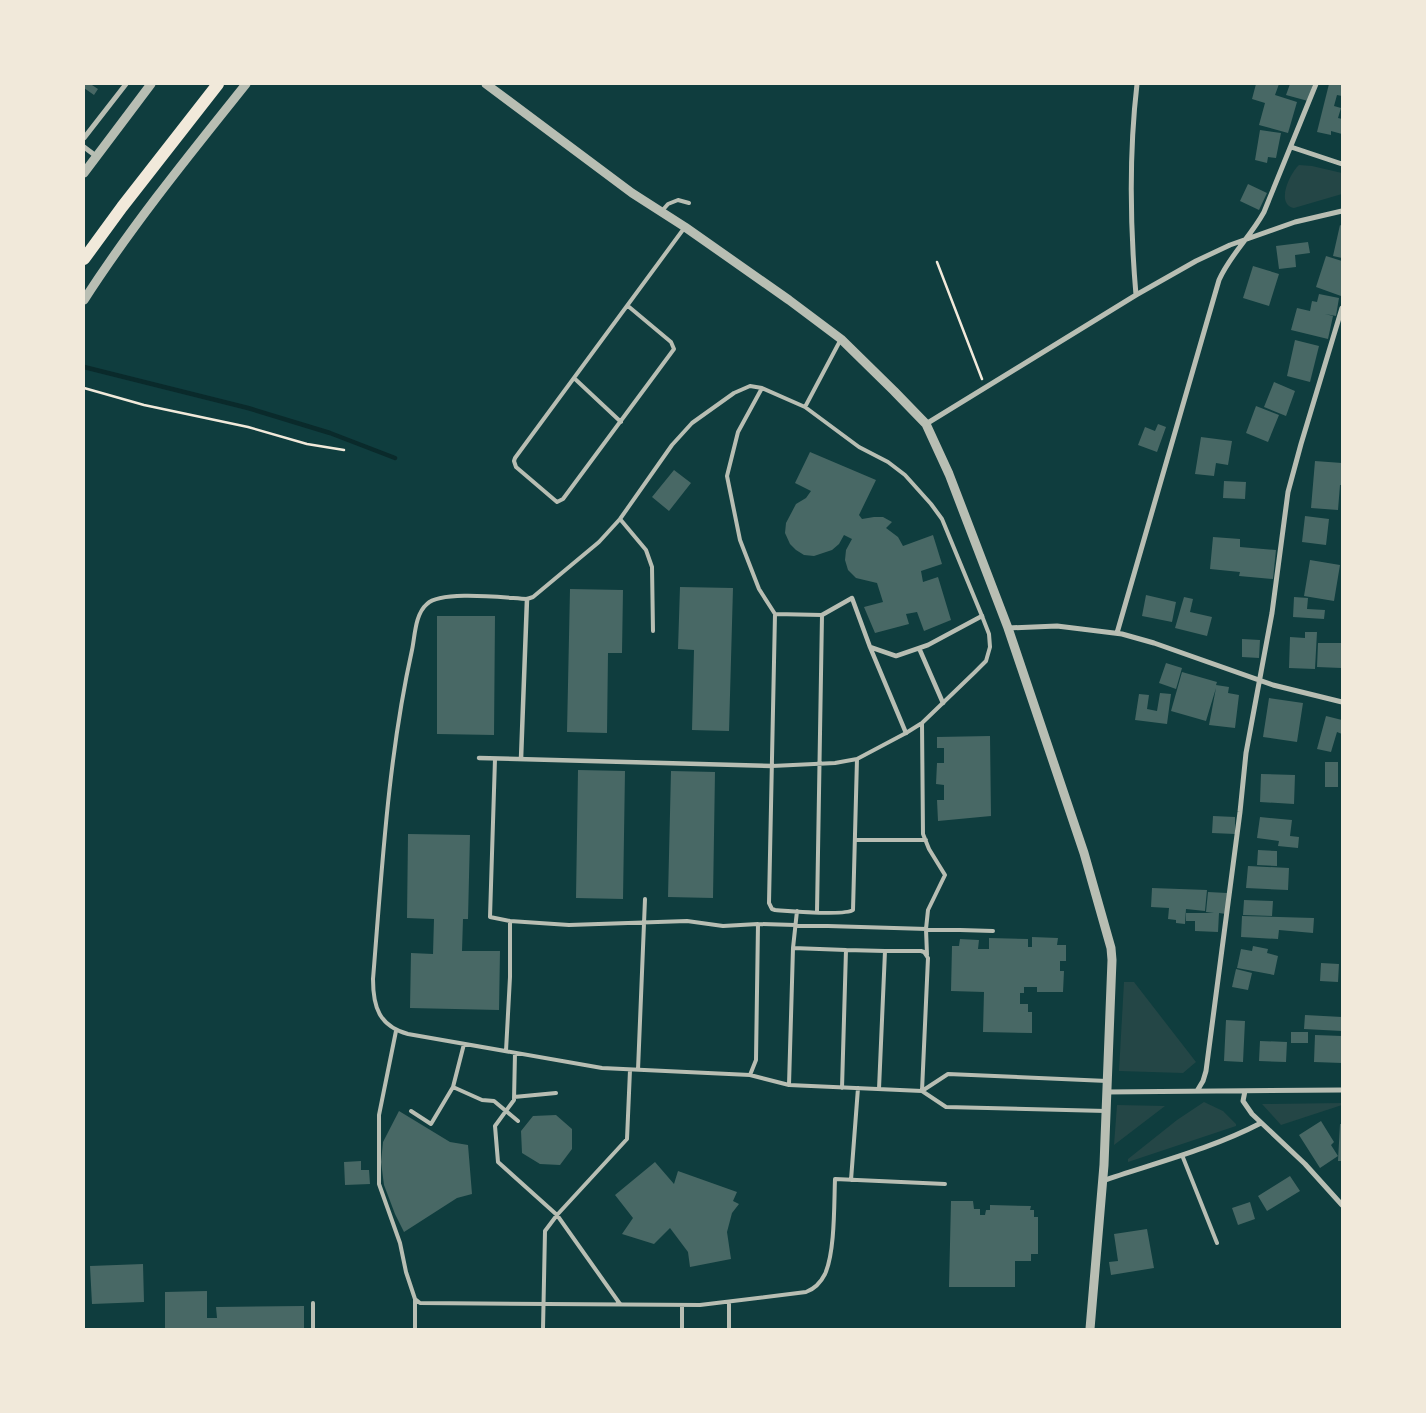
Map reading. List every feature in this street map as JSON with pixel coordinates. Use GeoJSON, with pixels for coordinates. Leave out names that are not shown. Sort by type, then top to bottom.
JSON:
{"type":"FeatureCollection","features":[{"type":"Feature","properties":{"kind":"main road"},"geometry":{"type":"LineString","coordinates":[[84,259],[218,84]]}},
{"type":"Feature","properties":{"kind":"street"},"geometry":{"type":"LineString","coordinates":[[84,138],[126,84]]}},
{"type":"Feature","properties":{"kind":"street"},"geometry":{"type":"LineString","coordinates":[[84,173],[151,84]]}},
{"type":"Feature","properties":{"kind":"street"},"geometry":{"type":"LineString","coordinates":[[84,300],[107,264],[169,181],[246,84]]}},
{"type":"Feature","properties":{"kind":"street"},"geometry":{"type":"LineString","coordinates":[[486,84],[632,194],[685,227],[842,339],[926,424],[949,474],[1008,628],[1084,853],[1108,933],[1112,960],[1106,1111],[1090,1329]]}},
{"type":"Feature","properties":{"kind":"street"},"geometry":{"type":"LineString","coordinates":[[1136,295],[1132,149],[1137,84]]}},
{"type":"Feature","properties":{"kind":"street"},"geometry":{"type":"LineString","coordinates":[[1117,633],[1214,297],[1225,267],[1264,212],[1316,84]]}},
{"type":"Feature","properties":{"kind":"street"},"geometry":{"type":"LineString","coordinates":[[84,147],[96,156]]}},
{"type":"Feature","properties":{"kind":"street"},"geometry":{"type":"LineString","coordinates":[[1291,147],[1342,164]]}},
{"type":"Feature","properties":{"kind":"street"},"geometry":{"type":"LineString","coordinates":[[926,424],[1136,295],[1196,261],[1246,239],[1295,222],[1342,211]]}},
{"type":"Feature","properties":{"kind":"street"},"geometry":{"type":"LineString","coordinates":[[1197,1091],[1206,1071],[1246,753],[1258,680],[1272,613],[1288,492],[1342,308]]}},
{"type":"Feature","properties":{"kind":"street"},"geometry":{"type":"LineString","coordinates":[[822,615],[852,598],[906,733]]}},
{"type":"Feature","properties":{"kind":"street"},"geometry":{"type":"LineString","coordinates":[[521,759],[528,599]]}},
{"type":"Feature","properties":{"kind":"street"},"geometry":{"type":"LineString","coordinates":[[870,647],[896,656],[928,645],[982,616]]}},
{"type":"Feature","properties":{"kind":"street"},"geometry":{"type":"LineString","coordinates":[[1008,628],[1057,626],[1117,633],[1154,643],[1258,680],[1342,702]]}},
{"type":"Feature","properties":{"kind":"street"},"geometry":{"type":"LineString","coordinates":[[918,648],[944,703]]}},
{"type":"Feature","properties":{"kind":"street"},"geometry":{"type":"LineString","coordinates":[[479,758],[772,766]]}},
{"type":"Feature","properties":{"kind":"street"},"geometry":{"type":"LineString","coordinates":[[1245,1090],[1243,1098],[1245,1104],[1261,1123],[1304,1164],[1342,1205]]}},
{"type":"Feature","properties":{"kind":"street"},"geometry":{"type":"LineString","coordinates":[[1106,1092],[1342,1090]]}},
{"type":"Feature","properties":{"kind":"street"},"geometry":{"type":"LineString","coordinates":[[1102,1180],[1182,1155],[1261,1123]]}},
{"type":"Feature","properties":{"kind":"lane"},"geometry":{"type":"LineString","coordinates":[[661,212],[668,204],[678,200],[689,203]]}},
{"type":"Feature","properties":{"kind":"lane"},"geometry":{"type":"LineString","coordinates":[[628,306],[671,342],[674,348],[561,501],[554,500],[516,467],[515,458],[685,227]]}},
{"type":"Feature","properties":{"kind":"lane"},"geometry":{"type":"LineString","coordinates":[[805,407],[842,339]]}},
{"type":"Feature","properties":{"kind":"lane"},"geometry":{"type":"LineString","coordinates":[[574,378],[621,422]]}},
{"type":"Feature","properties":{"kind":"lane"},"geometry":{"type":"LineString","coordinates":[[772,766],[820,764],[858,759],[906,733],[922,723],[986,661],[990,647],[989,634],[942,520],[931,504],[905,475],[888,462],[859,447],[805,407],[762,388],[750,386],[734,393],[692,423],[672,445],[620,519],[599,542],[563,574],[528,599],[448,596],[434,598],[425,605],[418,621],[404,686],[388,805],[373,979],[374,998],[381,1017],[388,1026],[396,1031],[602,1068],[750,1075],[789,1085],[922,1091],[946,1107],[1106,1111]]}},
{"type":"Feature","properties":{"kind":"lane"},"geometry":{"type":"LineString","coordinates":[[762,388],[738,432],[727,476],[740,540],[759,589],[775,614],[770,907],[776,910],[816,912],[847,913],[853,910],[858,759]]}},
{"type":"Feature","properties":{"kind":"lane"},"geometry":{"type":"LineString","coordinates":[[620,519],[646,550],[652,567],[653,631]]}},
{"type":"Feature","properties":{"kind":"lane"},"geometry":{"type":"LineString","coordinates":[[775,614],[822,615],[816,912]]}},
{"type":"Feature","properties":{"kind":"lane"},"geometry":{"type":"LineString","coordinates":[[922,723],[923,834],[945,875],[928,910],[922,1091]]}},
{"type":"Feature","properties":{"kind":"lane"},"geometry":{"type":"LineString","coordinates":[[496,759],[490,917],[510,921],[569,924],[687,921],[723,926],[758,924],[993,931]]}},
{"type":"Feature","properties":{"kind":"lane"},"geometry":{"type":"LineString","coordinates":[[856,840],[926,840]]}},
{"type":"Feature","properties":{"kind":"lane"},"geometry":{"type":"LineString","coordinates":[[638,1070],[645,899]]}},
{"type":"Feature","properties":{"kind":"lane"},"geometry":{"type":"LineString","coordinates":[[789,1085],[793,948],[797,911]]}},
{"type":"Feature","properties":{"kind":"lane"},"geometry":{"type":"LineString","coordinates":[[506,1051],[510,977],[510,921]]}},
{"type":"Feature","properties":{"kind":"lane"},"geometry":{"type":"LineString","coordinates":[[750,1075],[756,1060],[758,924]]}},
{"type":"Feature","properties":{"kind":"lane"},"geometry":{"type":"LineString","coordinates":[[793,948],[921,951],[927,955]]}},
{"type":"Feature","properties":{"kind":"lane"},"geometry":{"type":"LineString","coordinates":[[842,1088],[846,950]]}},
{"type":"Feature","properties":{"kind":"lane"},"geometry":{"type":"LineString","coordinates":[[879,1089],[885,951]]}},
{"type":"Feature","properties":{"kind":"lane"},"geometry":{"type":"LineString","coordinates":[[396,1031],[379,1115],[380,1184],[400,1243],[406,1272],[415,1299],[414,1329]]}},
{"type":"Feature","properties":{"kind":"lane"},"geometry":{"type":"LineString","coordinates":[[411,1111],[430,1124],[453,1087],[464,1044]]}},
{"type":"Feature","properties":{"kind":"lane"},"geometry":{"type":"LineString","coordinates":[[515,1053],[514,1100],[495,1126],[498,1162],[557,1215],[620,1304]]}},
{"type":"Feature","properties":{"kind":"lane"},"geometry":{"type":"LineString","coordinates":[[543,1329],[545,1232],[557,1215],[627,1139],[630,1070]]}},
{"type":"Feature","properties":{"kind":"lane"},"geometry":{"type":"LineString","coordinates":[[922,1091],[948,1074],[1107,1081]]}},
{"type":"Feature","properties":{"kind":"lane"},"geometry":{"type":"LineString","coordinates":[[453,1087],[482,1100],[494,1101],[518,1121]]}},
{"type":"Feature","properties":{"kind":"lane"},"geometry":{"type":"LineString","coordinates":[[851,1180],[858,1088]]}},
{"type":"Feature","properties":{"kind":"lane"},"geometry":{"type":"LineString","coordinates":[[514,1097],[556,1093]]}},
{"type":"Feature","properties":{"kind":"lane"},"geometry":{"type":"LineString","coordinates":[[1182,1155],[1217,1243]]}},
{"type":"Feature","properties":{"kind":"lane"},"geometry":{"type":"LineString","coordinates":[[415,1299],[420,1303],[682,1305],[729,1302],[806,1292],[814,1289],[825,1275],[830,1257],[835,1179],[945,1184]]}},
{"type":"Feature","properties":{"kind":"lane"},"geometry":{"type":"LineString","coordinates":[[729,1302],[729,1329]]}},
{"type":"Feature","properties":{"kind":"lane"},"geometry":{"type":"LineString","coordinates":[[312,1329],[313,1304]]}},
{"type":"Feature","properties":{"kind":"lane"},"geometry":{"type":"LineString","coordinates":[[682,1305],[682,1329]]}},
{"type":"Feature","properties":{"kind":"path"},"geometry":{"type":"LineString","coordinates":[[937,262],[986,387]]}},
{"type":"Feature","properties":{"kind":"path"},"geometry":{"type":"LineString","coordinates":[[84,388],[144,405],[248,427],[307,444],[344,450]]}},
{"type":"Feature","properties":{"kind":"shaded area"},"geometry":{"type":"Polygon","coordinates":[[[1299,165],[1342,173],[1342,194],[1294,208],[1288,205],[1285,195],[1286,188],[1288,181],[1299,165]]]}},
{"type":"Feature","properties":{"kind":"shaded area"},"geometry":{"type":"Polygon","coordinates":[[[1124,982],[1134,982],[1196,1062],[1183,1073],[1119,1071],[1124,982]]]}},
{"type":"Feature","properties":{"kind":"shaded area"},"geometry":{"type":"Polygon","coordinates":[[[1204,1102],[1223,1111],[1236,1126],[1128,1162],[1128,1159],[1177,1120],[1204,1102]]]}},
{"type":"Feature","properties":{"kind":"shaded area"},"geometry":{"type":"Polygon","coordinates":[[[1342,1103],[1342,1105],[1281,1125],[1262,1104],[1342,1103]]]}},
{"type":"Feature","properties":{"kind":"shaded area"},"geometry":{"type":"Polygon","coordinates":[[[1117,1105],[1165,1106],[1114,1145],[1117,1105]]]}},
{"type":"Feature","properties":{"kind":"building"},"geometry":{"type":"Polygon","coordinates":[[[84,84],[93,84],[98,89],[94,95],[84,88],[84,84]]]}},
{"type":"Feature","properties":{"kind":"building"},"geometry":{"type":"Polygon","coordinates":[[[1256,84],[1279,84],[1275,95],[1297,102],[1288,133],[1259,125],[1265,103],[1252,99],[1256,84]]]}},
{"type":"Feature","properties":{"kind":"building"},"geometry":{"type":"Polygon","coordinates":[[[1290,84],[1313,84],[1308,101],[1286,95],[1290,84]]]}},
{"type":"Feature","properties":{"kind":"building"},"geometry":{"type":"Polygon","coordinates":[[[1329,84],[1342,84],[1342,96],[1337,95],[1334,106],[1341,108],[1338,118],[1342,119],[1342,134],[1331,131],[1331,135],[1317,132],[1329,84]]]}},
{"type":"Feature","properties":{"kind":"building"},"geometry":{"type":"Polygon","coordinates":[[[1260,130],[1281,133],[1276,158],[1268,157],[1267,163],[1255,160],[1260,130]]]}},
{"type":"Feature","properties":{"kind":"building"},"geometry":{"type":"Polygon","coordinates":[[[1248,184],[1267,193],[1259,210],[1240,201],[1248,184]]]}},
{"type":"Feature","properties":{"kind":"building"},"geometry":{"type":"Polygon","coordinates":[[[1340,225],[1342,226],[1342,258],[1333,256],[1340,225]]]}},
{"type":"Feature","properties":{"kind":"building"},"geometry":{"type":"Polygon","coordinates":[[[1308,242],[1310,253],[1295,255],[1296,267],[1279,269],[1276,246],[1308,242]]]}},
{"type":"Feature","properties":{"kind":"building"},"geometry":{"type":"Polygon","coordinates":[[[1326,256],[1342,261],[1341,296],[1316,287],[1326,256]]]}},
{"type":"Feature","properties":{"kind":"building"},"geometry":{"type":"Polygon","coordinates":[[[1253,266],[1279,274],[1269,306],[1243,298],[1253,266]]]}},
{"type":"Feature","properties":{"kind":"building"},"geometry":{"type":"Polygon","coordinates":[[[1319,294],[1339,298],[1336,316],[1325,314],[1333,316],[1328,339],[1291,330],[1297,308],[1310,311],[1312,301],[1317,302],[1319,294]]]}},
{"type":"Feature","properties":{"kind":"building"},"geometry":{"type":"Polygon","coordinates":[[[1295,340],[1319,346],[1310,382],[1287,376],[1295,340]]]}},
{"type":"Feature","properties":{"kind":"building"},"geometry":{"type":"Polygon","coordinates":[[[1274,382],[1295,391],[1286,416],[1264,407],[1274,382]]]}},
{"type":"Feature","properties":{"kind":"building"},"geometry":{"type":"Polygon","coordinates":[[[1256,406],[1279,415],[1268,442],[1246,433],[1256,406]]]}},
{"type":"Feature","properties":{"kind":"building"},"geometry":{"type":"Polygon","coordinates":[[[1158,424],[1166,427],[1157,452],[1138,445],[1145,427],[1155,431],[1158,424]]]}},
{"type":"Feature","properties":{"kind":"building"},"geometry":{"type":"Polygon","coordinates":[[[1201,437],[1232,441],[1228,465],[1216,463],[1214,476],[1195,474],[1201,437]]]}},
{"type":"Feature","properties":{"kind":"building"},"geometry":{"type":"Polygon","coordinates":[[[810,452],[876,480],[859,515],[862,519],[883,517],[892,522],[886,528],[898,537],[903,546],[933,535],[942,564],[921,571],[923,582],[938,577],[951,620],[924,631],[917,612],[906,614],[909,624],[875,633],[864,607],[883,602],[877,583],[856,578],[848,570],[845,560],[846,550],[852,539],[844,535],[839,544],[832,550],[814,556],[804,555],[790,544],[785,533],[786,523],[796,504],[806,498],[811,491],[795,483],[810,452]]]}},
{"type":"Feature","properties":{"kind":"building"},"geometry":{"type":"Polygon","coordinates":[[[1315,461],[1342,463],[1342,485],[1340,485],[1338,510],[1311,508],[1315,461]]]}},
{"type":"Feature","properties":{"kind":"building"},"geometry":{"type":"Polygon","coordinates":[[[674,470],[691,483],[669,511],[652,497],[674,470]]]}},
{"type":"Feature","properties":{"kind":"building"},"geometry":{"type":"Polygon","coordinates":[[[1224,481],[1246,482],[1245,499],[1223,498],[1224,481]]]}},
{"type":"Feature","properties":{"kind":"building"},"geometry":{"type":"Polygon","coordinates":[[[1305,516],[1329,519],[1326,545],[1302,542],[1305,516]]]}},
{"type":"Feature","properties":{"kind":"building"},"geometry":{"type":"Polygon","coordinates":[[[1213,537],[1240,539],[1240,547],[1276,550],[1273,579],[1239,576],[1240,572],[1210,569],[1213,537]]]}},
{"type":"Feature","properties":{"kind":"building"},"geometry":{"type":"Polygon","coordinates":[[[1310,560],[1340,565],[1334,601],[1304,596],[1310,560]]]}},
{"type":"Feature","properties":{"kind":"building"},"geometry":{"type":"Polygon","coordinates":[[[680,587],[733,588],[729,731],[692,730],[694,650],[678,649],[680,587]]]}},
{"type":"Feature","properties":{"kind":"building"},"geometry":{"type":"Polygon","coordinates":[[[570,589],[623,590],[622,653],[608,653],[607,733],[567,732],[570,589]]]}},
{"type":"Feature","properties":{"kind":"building"},"geometry":{"type":"Polygon","coordinates":[[[1146,595],[1176,602],[1172,622],[1142,616],[1146,595]]]}},
{"type":"Feature","properties":{"kind":"building"},"geometry":{"type":"Polygon","coordinates":[[[1184,597],[1193,599],[1190,612],[1212,617],[1207,636],[1175,628],[1184,597]]]}},
{"type":"Feature","properties":{"kind":"building"},"geometry":{"type":"Polygon","coordinates":[[[1294,597],[1308,598],[1307,609],[1325,610],[1324,619],[1293,617],[1294,597]]]}},
{"type":"Feature","properties":{"kind":"building"},"geometry":{"type":"Polygon","coordinates":[[[437,616],[495,616],[494,735],[437,734],[437,616]]]}},
{"type":"Feature","properties":{"kind":"building"},"geometry":{"type":"Polygon","coordinates":[[[1305,632],[1317,632],[1315,669],[1289,668],[1290,637],[1305,638],[1305,632]]]}},
{"type":"Feature","properties":{"kind":"building"},"geometry":{"type":"Polygon","coordinates":[[[1242,639],[1260,640],[1259,658],[1242,657],[1242,639]]]}},
{"type":"Feature","properties":{"kind":"building"},"geometry":{"type":"Polygon","coordinates":[[[1318,643],[1341,643],[1341,668],[1317,667],[1318,643]]]}},
{"type":"Feature","properties":{"kind":"building"},"geometry":{"type":"Polygon","coordinates":[[[1166,663],[1182,668],[1176,689],[1159,683],[1166,663]]]}},
{"type":"Feature","properties":{"kind":"building"},"geometry":{"type":"Polygon","coordinates":[[[1182,672],[1217,682],[1216,685],[1229,687],[1228,693],[1239,695],[1235,728],[1209,725],[1216,688],[1206,721],[1171,711],[1182,672]]]}},
{"type":"Feature","properties":{"kind":"building"},"geometry":{"type":"Polygon","coordinates":[[[1160,693],[1171,694],[1167,724],[1135,720],[1139,694],[1149,695],[1147,709],[1157,711],[1160,693]]]}},
{"type":"Feature","properties":{"kind":"building"},"geometry":{"type":"Polygon","coordinates":[[[1269,698],[1303,703],[1297,742],[1263,737],[1269,698]]]}},
{"type":"Feature","properties":{"kind":"building"},"geometry":{"type":"Polygon","coordinates":[[[1326,716],[1342,720],[1342,734],[1337,732],[1331,752],[1317,749],[1326,716]]]}},
{"type":"Feature","properties":{"kind":"building"},"geometry":{"type":"Polygon","coordinates":[[[990,736],[991,816],[938,821],[937,800],[944,800],[944,785],[936,784],[937,763],[944,763],[944,748],[937,748],[937,737],[990,736]]]}},
{"type":"Feature","properties":{"kind":"building"},"geometry":{"type":"Polygon","coordinates":[[[1325,762],[1338,762],[1338,787],[1325,787],[1325,762]]]}},
{"type":"Feature","properties":{"kind":"building"},"geometry":{"type":"Polygon","coordinates":[[[578,770],[625,771],[623,899],[576,898],[578,770]]]}},
{"type":"Feature","properties":{"kind":"building"},"geometry":{"type":"Polygon","coordinates":[[[671,771],[715,772],[713,898],[668,897],[671,771]]]}},
{"type":"Feature","properties":{"kind":"building"},"geometry":{"type":"Polygon","coordinates":[[[1261,774],[1295,775],[1294,804],[1260,802],[1261,774]]]}},
{"type":"Feature","properties":{"kind":"building"},"geometry":{"type":"Polygon","coordinates":[[[1213,816],[1235,817],[1235,834],[1212,833],[1213,816]]]}},
{"type":"Feature","properties":{"kind":"building"},"geometry":{"type":"Polygon","coordinates":[[[1260,817],[1292,820],[1290,836],[1299,837],[1298,848],[1278,846],[1279,841],[1257,838],[1260,817]]]}},
{"type":"Feature","properties":{"kind":"building"},"geometry":{"type":"Polygon","coordinates":[[[408,834],[470,835],[468,919],[463,919],[462,951],[500,951],[499,1010],[410,1008],[411,953],[433,954],[434,919],[407,918],[408,834]]]}},
{"type":"Feature","properties":{"kind":"building"},"geometry":{"type":"Polygon","coordinates":[[[1258,850],[1277,851],[1277,866],[1257,865],[1258,850]]]}},
{"type":"Feature","properties":{"kind":"building"},"geometry":{"type":"Polygon","coordinates":[[[1248,866],[1289,868],[1288,890],[1246,888],[1248,866]]]}},
{"type":"Feature","properties":{"kind":"building"},"geometry":{"type":"Polygon","coordinates":[[[1152,888],[1207,890],[1205,911],[1186,909],[1185,924],[1176,923],[1176,920],[1168,919],[1169,908],[1151,907],[1152,888]]]}},
{"type":"Feature","properties":{"kind":"building"},"geometry":{"type":"Polygon","coordinates":[[[1208,892],[1227,893],[1226,914],[1219,913],[1218,932],[1195,931],[1195,921],[1186,921],[1186,913],[1214,913],[1206,912],[1208,892]]]}},
{"type":"Feature","properties":{"kind":"building"},"geometry":{"type":"Polygon","coordinates":[[[1244,900],[1273,901],[1272,916],[1243,915],[1244,900]]]}},
{"type":"Feature","properties":{"kind":"building"},"geometry":{"type":"Polygon","coordinates":[[[1242,916],[1314,918],[1313,933],[1279,930],[1278,939],[1241,937],[1242,916]]]}},
{"type":"Feature","properties":{"kind":"building"},"geometry":{"type":"Polygon","coordinates":[[[1032,937],[1058,938],[1057,945],[1066,945],[1066,961],[1060,961],[1060,971],[1064,971],[1063,992],[1037,992],[1037,987],[1024,987],[1024,993],[1020,993],[1020,1004],[1028,1004],[1028,1012],[1032,1012],[1032,1033],[983,1032],[984,992],[951,991],[952,946],[959,946],[960,939],[979,940],[978,949],[989,949],[989,938],[1028,939],[1028,947],[1032,947],[1032,937]]]}},
{"type":"Feature","properties":{"kind":"building"},"geometry":{"type":"Polygon","coordinates":[[[1253,946],[1268,949],[1267,953],[1278,956],[1274,975],[1237,968],[1241,949],[1252,951],[1253,946]]]}},
{"type":"Feature","properties":{"kind":"building"},"geometry":{"type":"Polygon","coordinates":[[[1321,963],[1339,964],[1338,982],[1320,981],[1321,963]]]}},
{"type":"Feature","properties":{"kind":"building"},"geometry":{"type":"Polygon","coordinates":[[[1236,969],[1252,973],[1248,990],[1232,987],[1236,969]]]}},
{"type":"Feature","properties":{"kind":"building"},"geometry":{"type":"Polygon","coordinates":[[[1305,1015],[1342,1017],[1342,1031],[1304,1029],[1305,1015]]]}},
{"type":"Feature","properties":{"kind":"building"},"geometry":{"type":"Polygon","coordinates":[[[1226,1020],[1245,1021],[1243,1062],[1224,1061],[1226,1020]]]}},
{"type":"Feature","properties":{"kind":"building"},"geometry":{"type":"Polygon","coordinates":[[[1291,1032],[1308,1032],[1308,1043],[1291,1043],[1291,1032]]]}},
{"type":"Feature","properties":{"kind":"building"},"geometry":{"type":"Polygon","coordinates":[[[1315,1035],[1342,1036],[1342,1063],[1314,1062],[1315,1035]]]}},
{"type":"Feature","properties":{"kind":"building"},"geometry":{"type":"Polygon","coordinates":[[[1260,1041],[1287,1042],[1286,1062],[1259,1061],[1260,1041]]]}},
{"type":"Feature","properties":{"kind":"building"},"geometry":{"type":"Polygon","coordinates":[[[399,1111],[450,1142],[468,1145],[472,1194],[457,1198],[404,1232],[384,1185],[381,1162],[383,1142],[399,1111]]]}},
{"type":"Feature","properties":{"kind":"building"},"geometry":{"type":"Polygon","coordinates":[[[556,1115],[572,1129],[572,1149],[560,1165],[540,1164],[522,1153],[521,1131],[533,1116],[556,1115]]]}},
{"type":"Feature","properties":{"kind":"building"},"geometry":{"type":"Polygon","coordinates":[[[1321,1121],[1334,1142],[1331,1145],[1338,1156],[1320,1168],[1299,1135],[1321,1121]]]}},
{"type":"Feature","properties":{"kind":"building"},"geometry":{"type":"Polygon","coordinates":[[[1340,1124],[1342,1124],[1342,1161],[1338,1161],[1340,1124]]]}},
{"type":"Feature","properties":{"kind":"building"},"geometry":{"type":"Polygon","coordinates":[[[361,1161],[361,1170],[369,1170],[370,1184],[345,1185],[344,1162],[361,1161]]]}},
{"type":"Feature","properties":{"kind":"building"},"geometry":{"type":"Polygon","coordinates":[[[655,1162],[674,1184],[678,1171],[737,1192],[733,1201],[739,1204],[732,1213],[727,1232],[731,1259],[690,1267],[688,1252],[670,1228],[654,1244],[622,1234],[633,1218],[615,1195],[655,1162]]]}},
{"type":"Feature","properties":{"kind":"building"},"geometry":{"type":"Polygon","coordinates":[[[1290,1176],[1300,1191],[1267,1211],[1258,1196],[1290,1176]]]}},
{"type":"Feature","properties":{"kind":"building"},"geometry":{"type":"Polygon","coordinates":[[[951,1201],[973,1201],[974,1209],[980,1209],[980,1215],[985,1215],[986,1210],[990,1210],[990,1205],[1031,1206],[1030,1210],[1034,1210],[1034,1217],[1038,1217],[1038,1254],[1031,1254],[1031,1261],[1015,1261],[1015,1287],[949,1287],[951,1201]]]}},
{"type":"Feature","properties":{"kind":"building"},"geometry":{"type":"Polygon","coordinates":[[[1250,1202],[1255,1219],[1238,1225],[1232,1208],[1250,1202]]]}},
{"type":"Feature","properties":{"kind":"building"},"geometry":{"type":"Polygon","coordinates":[[[1147,1229],[1154,1268],[1111,1275],[1109,1262],[1118,1261],[1114,1234],[1147,1229]]]}},
{"type":"Feature","properties":{"kind":"building"},"geometry":{"type":"Polygon","coordinates":[[[143,1264],[144,1302],[92,1304],[90,1266],[143,1264]]]}},
{"type":"Feature","properties":{"kind":"building"},"geometry":{"type":"Polygon","coordinates":[[[207,1291],[207,1318],[217,1318],[216,1307],[304,1306],[304,1329],[165,1329],[165,1292],[207,1291]]]}},
{"type":"Feature","properties":{"kind":"waterway"},"geometry":{"type":"LineString","coordinates":[[84,367],[248,408],[330,433],[395,458]]}}]}
